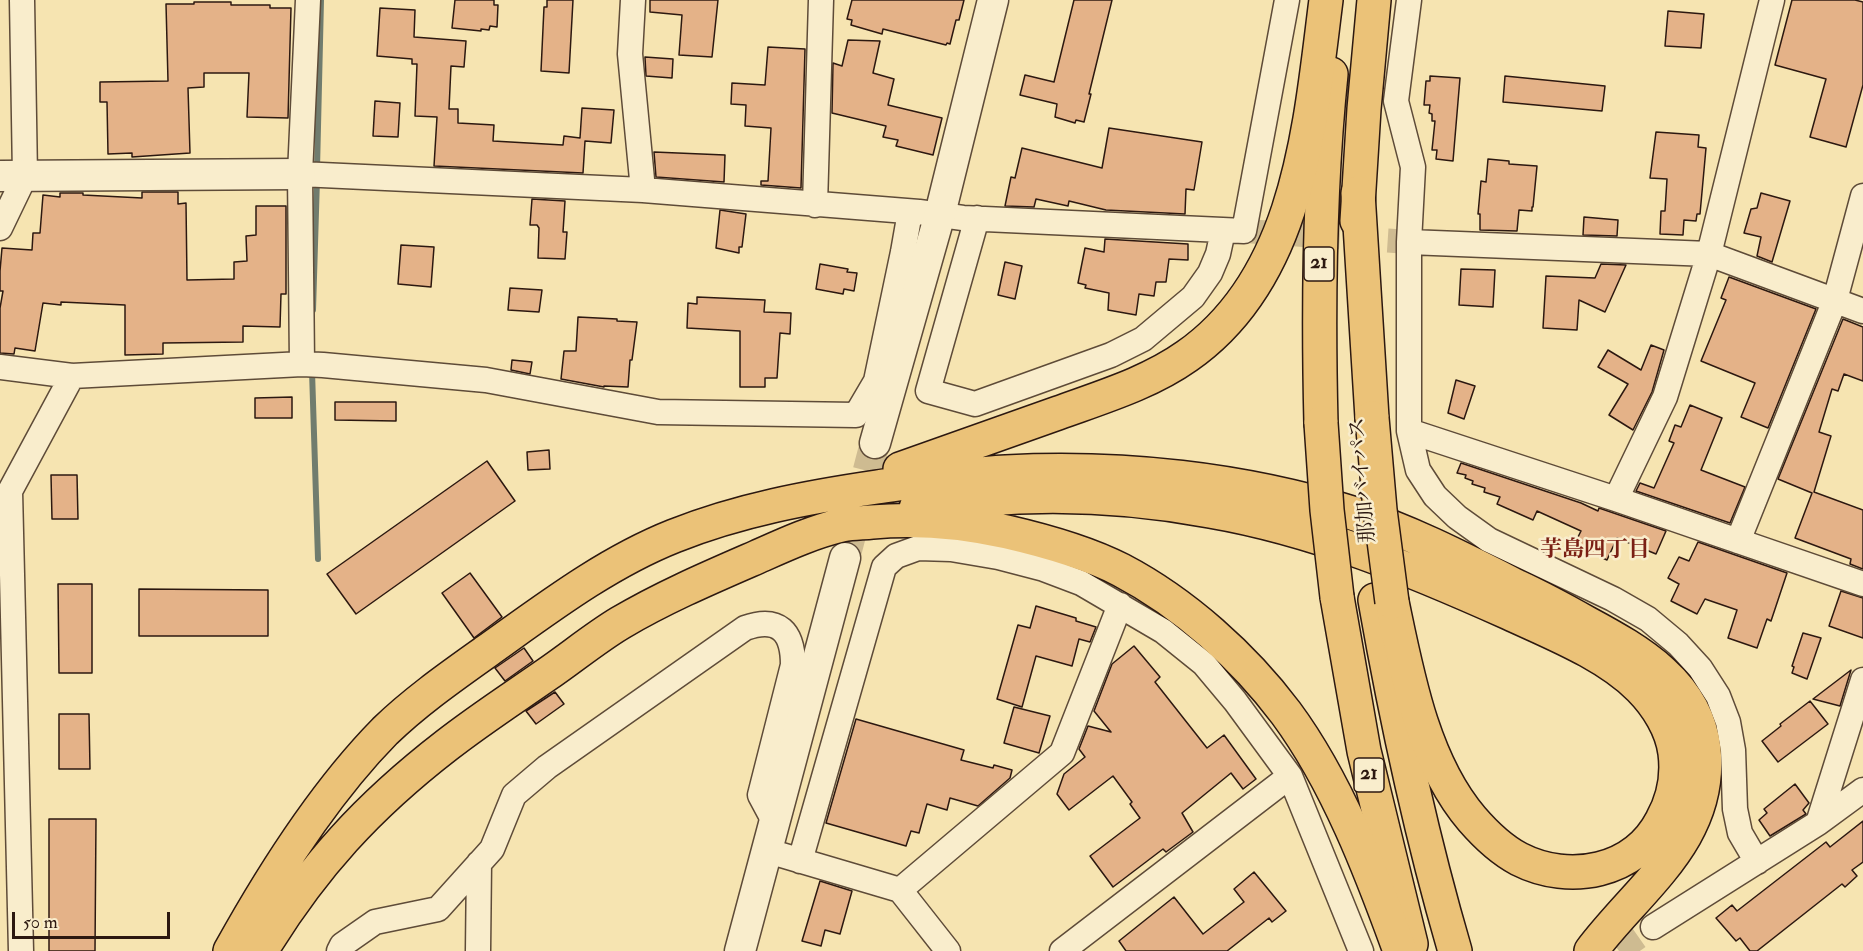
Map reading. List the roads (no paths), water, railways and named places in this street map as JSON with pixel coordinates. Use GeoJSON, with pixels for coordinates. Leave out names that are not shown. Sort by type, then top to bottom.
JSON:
{"type":"FeatureCollection","features":[{"type":"Feature","properties":{"kind":"highway"},"geometry":{"type":"LineString","coordinates":[[831,494],[1116,392],[1186,357],[1212,336],[1236,310],[1260,276],[1277,239],[1293,193],[1320,104],[1326,0]]}},
{"type":"Feature","properties":{"kind":"highway","name":"那加バイパス"},"geometry":{"type":"LineString","coordinates":[[1338,0],[1320,104],[1318,338],[1327,510],[1337,597],[1364,752],[1398,899],[1413,951]]}},
{"type":"Feature","properties":{"kind":"highway"},"geometry":{"type":"LineString","coordinates":[[261,951],[292,901],[317,868],[350,831],[393,789],[449,743],[618,624],[730,568],[801,538],[844,524],[894,512],[983,499],[1050,496],[1101,497],[1209,510],[1258,520],[1303,533],[1408,569],[1541,628],[1618,670],[1641,688],[1657,708],[1669,729],[1675,753],[1675,780],[1670,805],[1658,829],[1640,849],[1618,863],[1593,871],[1567,872],[1541,868],[1517,858],[1494,841],[1471,818],[1448,785],[1426,734],[1384,601],[1380,510],[1365,419],[1358,193],[1374,0]]}},
{"type":"Feature","properties":{"kind":"highway"},"geometry":{"type":"LineString","coordinates":[[230,951],[279,869],[320,811],[385,731],[424,697],[587,581],[673,536],[770,507],[831,494],[951,476],[1051,471],[1182,478],[1305,500],[1355,514],[1408,534],[1534,594],[1638,651],[1664,672],[1683,693],[1695,717],[1703,742],[1705,767],[1702,793],[1694,820],[1681,844],[1661,872],[1615,920],[1591,951]]}},
{"type":"Feature","properties":{"kind":"highway"},"geometry":{"type":"LineString","coordinates":[[844,524],[897,520],[941,522],[984,527],[1031,537],[1080,552],[1122,571],[1169,601],[1212,633],[1259,680],[1288,715],[1321,768],[1350,828],[1401,951]]}},
{"type":"Feature","properties":{"kind":"highway","name":"21"},"geometry":{"type":"LineString","coordinates":[[1384,601],[1393,701],[1413,797],[1455,951]]}},
{"type":"Feature","properties":{"kind":"street"},"geometry":{"type":"LineString","coordinates":[[0,228],[13,176],[22,0]]}},
{"type":"Feature","properties":{"kind":"street"},"geometry":{"type":"LineString","coordinates":[[308,0],[313,364]]}},
{"type":"Feature","properties":{"kind":"street"},"geometry":{"type":"LineString","coordinates":[[633,0],[630,54],[643,190]]}},
{"type":"Feature","properties":{"kind":"street"},"geometry":{"type":"LineString","coordinates":[[815,205],[821,0]]}},
{"type":"Feature","properties":{"kind":"street"},"geometry":{"type":"LineString","coordinates":[[875,443],[940,214],[993,0]]}},
{"type":"Feature","properties":{"kind":"street"},"geometry":{"type":"LineString","coordinates":[[13,176],[310,174],[643,190],[940,214],[963,218],[1244,231],[1287,0]]}},
{"type":"Feature","properties":{"kind":"street"},"geometry":{"type":"LineString","coordinates":[[1409,0],[1395,102],[1413,167],[1409,242],[1409,431],[1418,470],[1435,496],[1457,517],[1489,540],[1612,599],[1648,619],[1678,644],[1700,668],[1718,696],[1728,722],[1733,750],[1735,808],[1740,833],[1757,862]]}},
{"type":"Feature","properties":{"kind":"street"},"geometry":{"type":"LineString","coordinates":[[1616,499],[1665,397],[1709,254],[1772,0]]}},
{"type":"Feature","properties":{"kind":"street"},"geometry":{"type":"LineString","coordinates":[[1738,541],[1835,300],[1863,196]]}},
{"type":"Feature","properties":{"kind":"street"},"geometry":{"type":"LineString","coordinates":[[0,367],[72,376],[313,364],[486,380],[658,412],[855,415],[876,381],[909,212]]}},
{"type":"Feature","properties":{"kind":"street"},"geometry":{"type":"LineString","coordinates":[[977,218],[928,391],[975,404],[1111,355],[1143,339],[1193,297],[1210,273],[1218,254],[1223,231]]}},
{"type":"Feature","properties":{"kind":"street"},"geometry":{"type":"LineString","coordinates":[[1409,242],[1709,254],[1863,310]]}},
{"type":"Feature","properties":{"kind":"street"},"geometry":{"type":"LineString","coordinates":[[21,951],[9,878],[6,605],[10,491],[72,376]]}},
{"type":"Feature","properties":{"kind":"street"},"geometry":{"type":"LineString","coordinates":[[1409,431],[1863,584]]}},
{"type":"Feature","properties":{"kind":"street"},"geometry":{"type":"LineString","coordinates":[[800,861],[884,567],[896,556],[918,548],[951,549],[998,557],[1044,569],[1072,580],[1164,631],[1203,664],[1235,701],[1290,776],[1361,951]]}},
{"type":"Feature","properties":{"kind":"street"},"geometry":{"type":"LineString","coordinates":[[740,951],[845,558]]}},
{"type":"Feature","properties":{"kind":"street"},"geometry":{"type":"LineString","coordinates":[[900,890],[1062,753],[1120,605]]}},
{"type":"Feature","properties":{"kind":"street"},"geometry":{"type":"LineString","coordinates":[[339,951],[342,945],[375,922],[438,909],[492,849],[514,795],[548,767],[717,647],[745,628],[760,622],[775,626],[787,633],[793,649],[793,665],[760,795],[775,822]]}},
{"type":"Feature","properties":{"kind":"street"},"geometry":{"type":"LineString","coordinates":[[1818,823],[1863,680]]}},
{"type":"Feature","properties":{"kind":"street"},"geometry":{"type":"LineString","coordinates":[[1062,951],[1290,776]]}},
{"type":"Feature","properties":{"kind":"street"},"geometry":{"type":"LineString","coordinates":[[1653,927],[1818,823],[1863,790]]}},
{"type":"Feature","properties":{"kind":"street"},"geometry":{"type":"LineString","coordinates":[[768,851],[900,890],[948,951]]}},
{"type":"Feature","properties":{"kind":"street"},"geometry":{"type":"LineString","coordinates":[[478,951],[479,863]]}},
{"type":"Feature","properties":{"kind":"waterway"},"geometry":{"type":"LineString","coordinates":[[317,169],[321,0]]}},
{"type":"Feature","properties":{"kind":"waterway"},"geometry":{"type":"LineString","coordinates":[[313,310],[317,179]]}},
{"type":"Feature","properties":{"kind":"waterway"},"geometry":{"type":"LineString","coordinates":[[312,371],[318,559]]}},
{"type":"Feature","properties":{"kind":"tunnel"},"geometry":{"type":"LineString","coordinates":[[1244,231],[1409,242]]}},
{"type":"Feature","properties":{"kind":"tunnel"},"geometry":{"type":"LineString","coordinates":[[845,558],[875,443]]}},
{"type":"Feature","properties":{"kind":"tunnel"},"geometry":{"type":"LineString","coordinates":[[1619,951],[1653,927]]}},
{"type":"Feature","properties":{"kind":"district","name":"芋島四丁目"},"geometry":{"type":"Point","coordinates":[1595,551]}}]}
